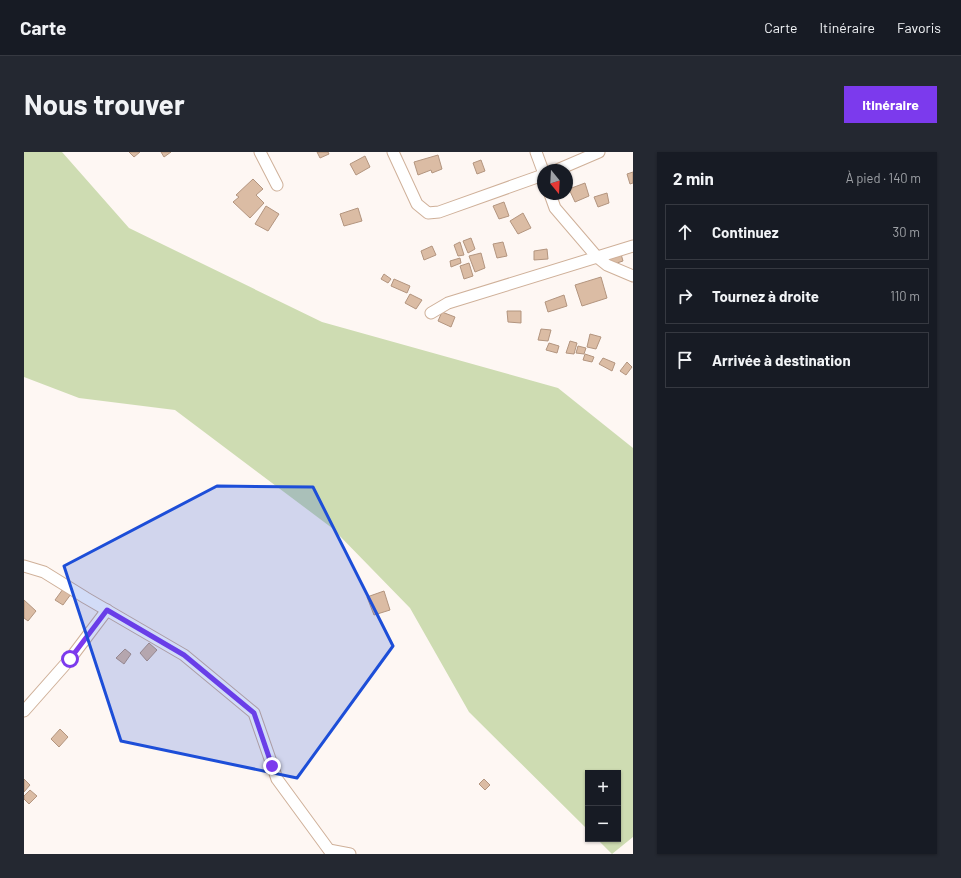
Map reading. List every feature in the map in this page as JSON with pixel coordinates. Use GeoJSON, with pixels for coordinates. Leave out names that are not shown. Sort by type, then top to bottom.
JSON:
{"type":"FeatureCollection","features":[{"type":"Feature","properties":{"kind":"street"},"geometry":{"type":"LineString","coordinates":[[260,152],[277,185]]}},
{"type":"Feature","properties":{"kind":"street"},"geometry":{"type":"LineString","coordinates":[[393,152],[418,204],[428,213],[439,212],[537,177]]}},
{"type":"Feature","properties":{"kind":"street"},"geometry":{"type":"LineString","coordinates":[[536,152],[540,164]]}},
{"type":"Feature","properties":{"kind":"street"},"geometry":{"type":"LineString","coordinates":[[571,164],[599,152]]}},
{"type":"Feature","properties":{"kind":"street"},"geometry":{"type":"LineString","coordinates":[[552,200],[555,208],[597,257],[616,270],[633,276]]}},
{"type":"Feature","properties":{"kind":"street"},"geometry":{"type":"LineString","coordinates":[[430,313],[448,303],[633,246]]}},
{"type":"Feature","properties":{"kind":"street"},"geometry":{"type":"LineString","coordinates":[[24,566],[44,572],[184,655],[254,713],[277,779],[329,850],[350,854]]}},
{"type":"Feature","properties":{"kind":"street"},"geometry":{"type":"LineString","coordinates":[[24,712],[70,659],[107,610]]}},
{"type":"Feature","properties":{"kind":"highlighted area"},"geometry":{"type":"Polygon","coordinates":[[[217,486],[313,487],[393,646],[297,778],[121,741],[64,566],[217,486]]]}},
{"type":"Feature","properties":{"kind":"green space"},"geometry":{"type":"Polygon","coordinates":[[[24,152],[62,152],[129,228],[322,322],[558,388],[633,448],[633,837],[612,854],[600,842],[621,842],[621,770],[585,770],[585,827],[469,712],[410,608],[332,528],[175,410],[79,398],[24,377],[24,152]]]}},
{"type":"Feature","properties":{"kind":"building"},"geometry":{"type":"Polygon","coordinates":[[[129,152],[140,152],[134,157],[129,152]]]}},
{"type":"Feature","properties":{"kind":"building"},"geometry":{"type":"Polygon","coordinates":[[[161,152],[171,152],[164,157],[161,152]]]}},
{"type":"Feature","properties":{"kind":"building"},"geometry":{"type":"Polygon","coordinates":[[[317,152],[328,152],[329,154],[320,158],[317,152]]]}},
{"type":"Feature","properties":{"kind":"building"},"geometry":{"type":"Polygon","coordinates":[[[438,155],[442,169],[432,173],[431,170],[418,175],[414,162],[438,155]]]}},
{"type":"Feature","properties":{"kind":"building"},"geometry":{"type":"Polygon","coordinates":[[[365,156],[370,167],[356,175],[350,164],[365,156]]]}},
{"type":"Feature","properties":{"kind":"building"},"geometry":{"type":"Polygon","coordinates":[[[481,160],[485,171],[477,174],[473,163],[481,160]]]}},
{"type":"Feature","properties":{"kind":"building"},"geometry":{"type":"Polygon","coordinates":[[[633,172],[633,183],[630,184],[627,174],[633,172]]]}},
{"type":"Feature","properties":{"kind":"building"},"geometry":{"type":"Polygon","coordinates":[[[253,179],[263,189],[256,195],[264,203],[250,218],[233,202],[239,197],[236,195],[253,179]]]}},
{"type":"Feature","properties":{"kind":"building"},"geometry":{"type":"Polygon","coordinates":[[[585,183],[589,196],[575,202],[573,198],[573,188],[585,183]]]}},
{"type":"Feature","properties":{"kind":"building"},"geometry":{"type":"Polygon","coordinates":[[[607,193],[609,203],[598,207],[594,197],[607,193]]]}},
{"type":"Feature","properties":{"kind":"building"},"geometry":{"type":"Polygon","coordinates":[[[504,202],[509,216],[499,219],[493,206],[504,202]]]}},
{"type":"Feature","properties":{"kind":"building"},"geometry":{"type":"Polygon","coordinates":[[[266,206],[279,214],[268,231],[255,224],[266,206]]]}},
{"type":"Feature","properties":{"kind":"building"},"geometry":{"type":"Polygon","coordinates":[[[358,208],[362,221],[344,226],[340,214],[358,208]]]}},
{"type":"Feature","properties":{"kind":"building"},"geometry":{"type":"Polygon","coordinates":[[[523,213],[531,228],[518,234],[510,221],[523,213]]]}},
{"type":"Feature","properties":{"kind":"building"},"geometry":{"type":"Polygon","coordinates":[[[471,238],[475,249],[468,253],[463,241],[471,238]]]}},
{"type":"Feature","properties":{"kind":"building"},"geometry":{"type":"Polygon","coordinates":[[[460,242],[464,255],[458,256],[454,245],[460,242]]]}},
{"type":"Feature","properties":{"kind":"building"},"geometry":{"type":"Polygon","coordinates":[[[503,242],[507,256],[497,258],[493,244],[503,242]]]}},
{"type":"Feature","properties":{"kind":"building"},"geometry":{"type":"Polygon","coordinates":[[[432,246],[436,255],[424,260],[421,251],[432,246]]]}},
{"type":"Feature","properties":{"kind":"building"},"geometry":{"type":"Polygon","coordinates":[[[547,249],[548,259],[534,260],[534,251],[547,249]]]}},
{"type":"Feature","properties":{"kind":"building"},"geometry":{"type":"Polygon","coordinates":[[[481,253],[485,268],[475,272],[469,256],[481,253]]]}},
{"type":"Feature","properties":{"kind":"building"},"geometry":{"type":"Polygon","coordinates":[[[621,254],[623,261],[611,265],[609,259],[621,254]]]}},
{"type":"Feature","properties":{"kind":"building"},"geometry":{"type":"Polygon","coordinates":[[[460,258],[461,263],[451,267],[450,261],[460,258]]]}},
{"type":"Feature","properties":{"kind":"building"},"geometry":{"type":"Polygon","coordinates":[[[469,263],[473,276],[464,279],[460,266],[469,263]]]}},
{"type":"Feature","properties":{"kind":"building"},"geometry":{"type":"Polygon","coordinates":[[[384,274],[391,279],[388,283],[381,279],[384,274]]]}},
{"type":"Feature","properties":{"kind":"building"},"geometry":{"type":"Polygon","coordinates":[[[601,277],[607,298],[582,306],[575,285],[601,277]]]}},
{"type":"Feature","properties":{"kind":"building"},"geometry":{"type":"Polygon","coordinates":[[[394,279],[410,286],[407,293],[391,286],[394,279]]]}},
{"type":"Feature","properties":{"kind":"building"},"geometry":{"type":"Polygon","coordinates":[[[410,294],[422,300],[416,309],[405,303],[410,294]]]}},
{"type":"Feature","properties":{"kind":"building"},"geometry":{"type":"Polygon","coordinates":[[[564,295],[567,306],[548,312],[545,302],[564,295]]]}},
{"type":"Feature","properties":{"kind":"building"},"geometry":{"type":"Polygon","coordinates":[[[507,311],[521,311],[521,323],[508,322],[507,311]]]}},
{"type":"Feature","properties":{"kind":"building"},"geometry":{"type":"Polygon","coordinates":[[[442,312],[455,317],[451,327],[438,321],[442,312]]]}},
{"type":"Feature","properties":{"kind":"building"},"geometry":{"type":"Polygon","coordinates":[[[541,329],[551,330],[548,341],[538,340],[541,329]]]}},
{"type":"Feature","properties":{"kind":"building"},"geometry":{"type":"Polygon","coordinates":[[[590,334],[601,337],[596,349],[587,347],[590,334]]]}},
{"type":"Feature","properties":{"kind":"building"},"geometry":{"type":"Polygon","coordinates":[[[570,341],[577,343],[574,354],[566,353],[570,341]]]}},
{"type":"Feature","properties":{"kind":"building"},"geometry":{"type":"Polygon","coordinates":[[[549,343],[559,346],[557,353],[546,350],[549,343]]]}},
{"type":"Feature","properties":{"kind":"building"},"geometry":{"type":"Polygon","coordinates":[[[578,346],[586,348],[584,354],[576,353],[578,346]]]}},
{"type":"Feature","properties":{"kind":"building"},"geometry":{"type":"Polygon","coordinates":[[[585,354],[594,357],[592,362],[583,360],[585,354]]]}},
{"type":"Feature","properties":{"kind":"building"},"geometry":{"type":"Polygon","coordinates":[[[603,358],[615,363],[612,371],[599,364],[603,358]]]}},
{"type":"Feature","properties":{"kind":"building"},"geometry":{"type":"Polygon","coordinates":[[[627,362],[632,367],[626,375],[620,371],[627,362]]]}},
{"type":"Feature","properties":{"kind":"building"},"geometry":{"type":"Polygon","coordinates":[[[63,589],[71,594],[63,605],[55,600],[63,589]]]}},
{"type":"Feature","properties":{"kind":"building"},"geometry":{"type":"Polygon","coordinates":[[[384,591],[390,610],[374,615],[367,597],[384,591]]]}},
{"type":"Feature","properties":{"kind":"building"},"geometry":{"type":"Polygon","coordinates":[[[24,600],[36,611],[28,621],[24,618],[24,600]]]}},
{"type":"Feature","properties":{"kind":"building"},"geometry":{"type":"Polygon","coordinates":[[[149,643],[157,650],[147,661],[140,653],[149,643]]]}},
{"type":"Feature","properties":{"kind":"building"},"geometry":{"type":"Polygon","coordinates":[[[125,649],[131,654],[124,664],[116,658],[125,649]]]}},
{"type":"Feature","properties":{"kind":"building"},"geometry":{"type":"Polygon","coordinates":[[[60,729],[68,737],[59,747],[51,739],[60,729]]]}},
{"type":"Feature","properties":{"kind":"building"},"geometry":{"type":"Polygon","coordinates":[[[24,779],[30,785],[24,792],[24,779]]]}},
{"type":"Feature","properties":{"kind":"building"},"geometry":{"type":"Polygon","coordinates":[[[484,779],[490,785],[485,790],[479,784],[484,779]]]}},
{"type":"Feature","properties":{"kind":"building"},"geometry":{"type":"Polygon","coordinates":[[[30,790],[37,796],[29,804],[24,799],[24,796],[30,790]]]}},
{"type":"Feature","properties":{"kind":"route"},"geometry":{"type":"LineString","coordinates":[[70,659],[107,610],[184,655],[254,713],[272,766]]}}]}
